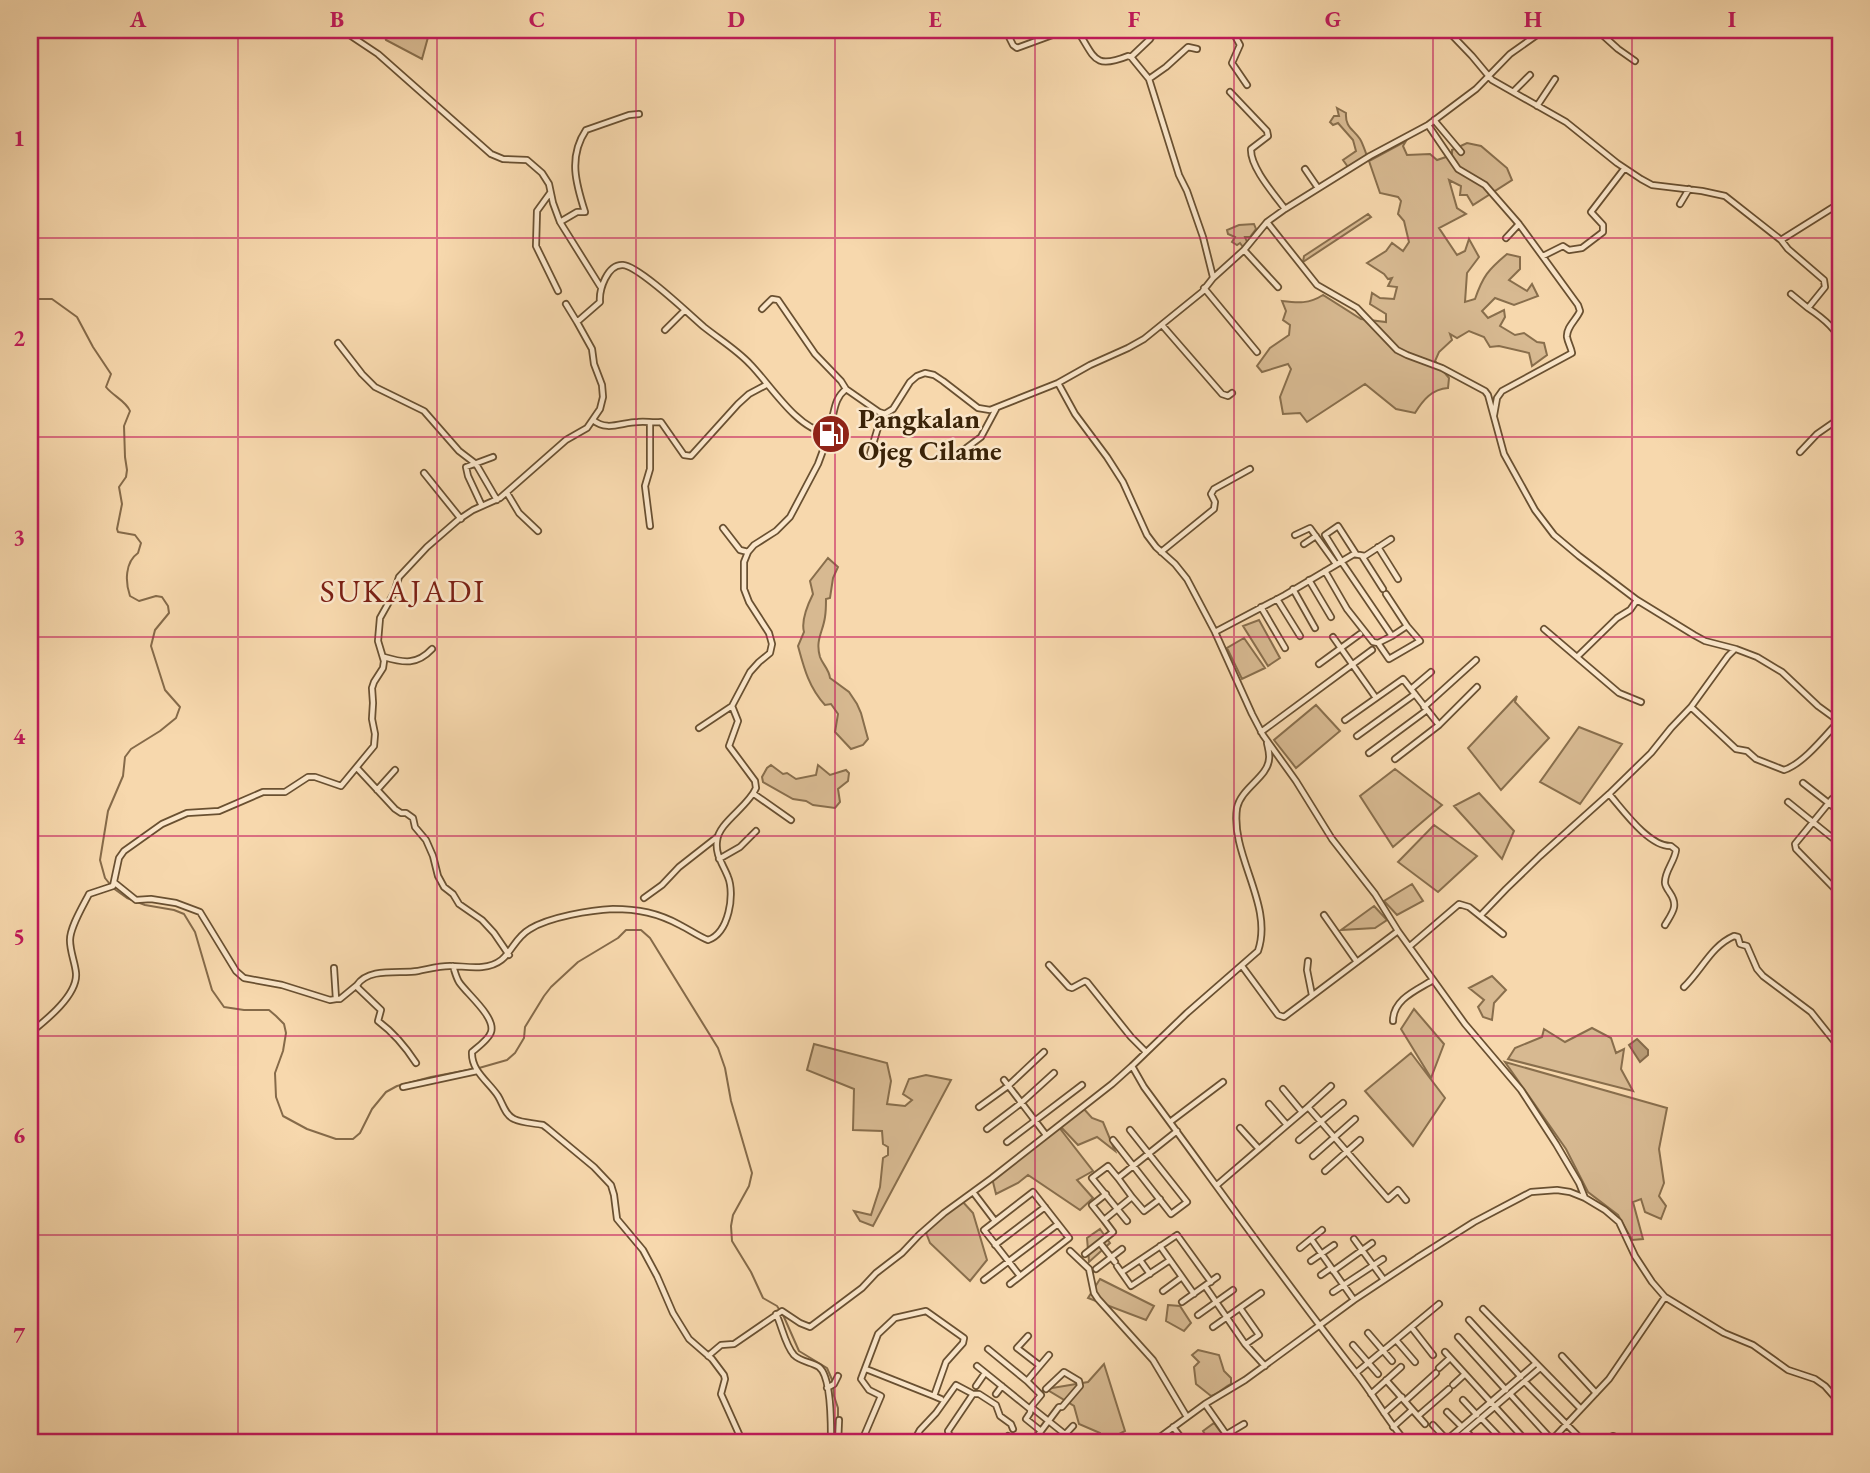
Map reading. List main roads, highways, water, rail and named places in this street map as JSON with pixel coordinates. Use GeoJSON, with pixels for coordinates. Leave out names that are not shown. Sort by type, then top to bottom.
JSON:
{"type":"FeatureCollection","features":[{"type":"Feature","properties":{"kind":"waterway"},"geometry":{"type":"LineString","coordinates":[[30,295],[36,299],[52,299],[77,317],[111,374],[106,387],[126,404],[130,411],[124,426],[127,470],[119,487],[122,504],[117,529],[118,532],[135,535],[141,543],[138,553],[128,567],[128,591],[130,596],[139,601],[162,597],[169,613],[155,630],[151,646],[165,690],[180,707],[176,718],[131,749],[125,757],[123,776],[108,811],[100,860],[105,878],[127,898],[184,914],[195,932],[212,990],[224,1007],[269,1010],[284,1024],[286,1033],[283,1051],[275,1073],[276,1097],[283,1116],[307,1129],[336,1139],[353,1139],[360,1133],[372,1109],[386,1092],[397,1086],[431,1077],[473,1069]]}},
{"type":"Feature","properties":{"kind":"waterway"},"geometry":{"type":"LineString","coordinates":[[479,1068],[507,1060],[515,1053],[524,1038],[525,1027],[544,996],[578,962],[618,938],[626,930],[641,930],[650,938],[718,1048],[725,1068],[731,1101],[752,1173],[749,1186],[733,1215],[732,1241],[763,1298],[777,1306],[784,1317],[799,1351],[827,1368],[833,1382],[838,1418]]}},
{"type":"Feature","properties":{"kind":"waterway"},"geometry":{"type":"LineString","coordinates":[[834,1443],[837,1424]]}},
{"type":"Feature","properties":{"kind":"place","name":"Pangkalan Ojeg Cilame"},"geometry":{"type":"Point","coordinates":[831,434]}},
{"type":"Feature","properties":{"kind":"district","name":"SUKAJADI"},"geometry":{"type":"Point","coordinates":[403,591]}}]}
